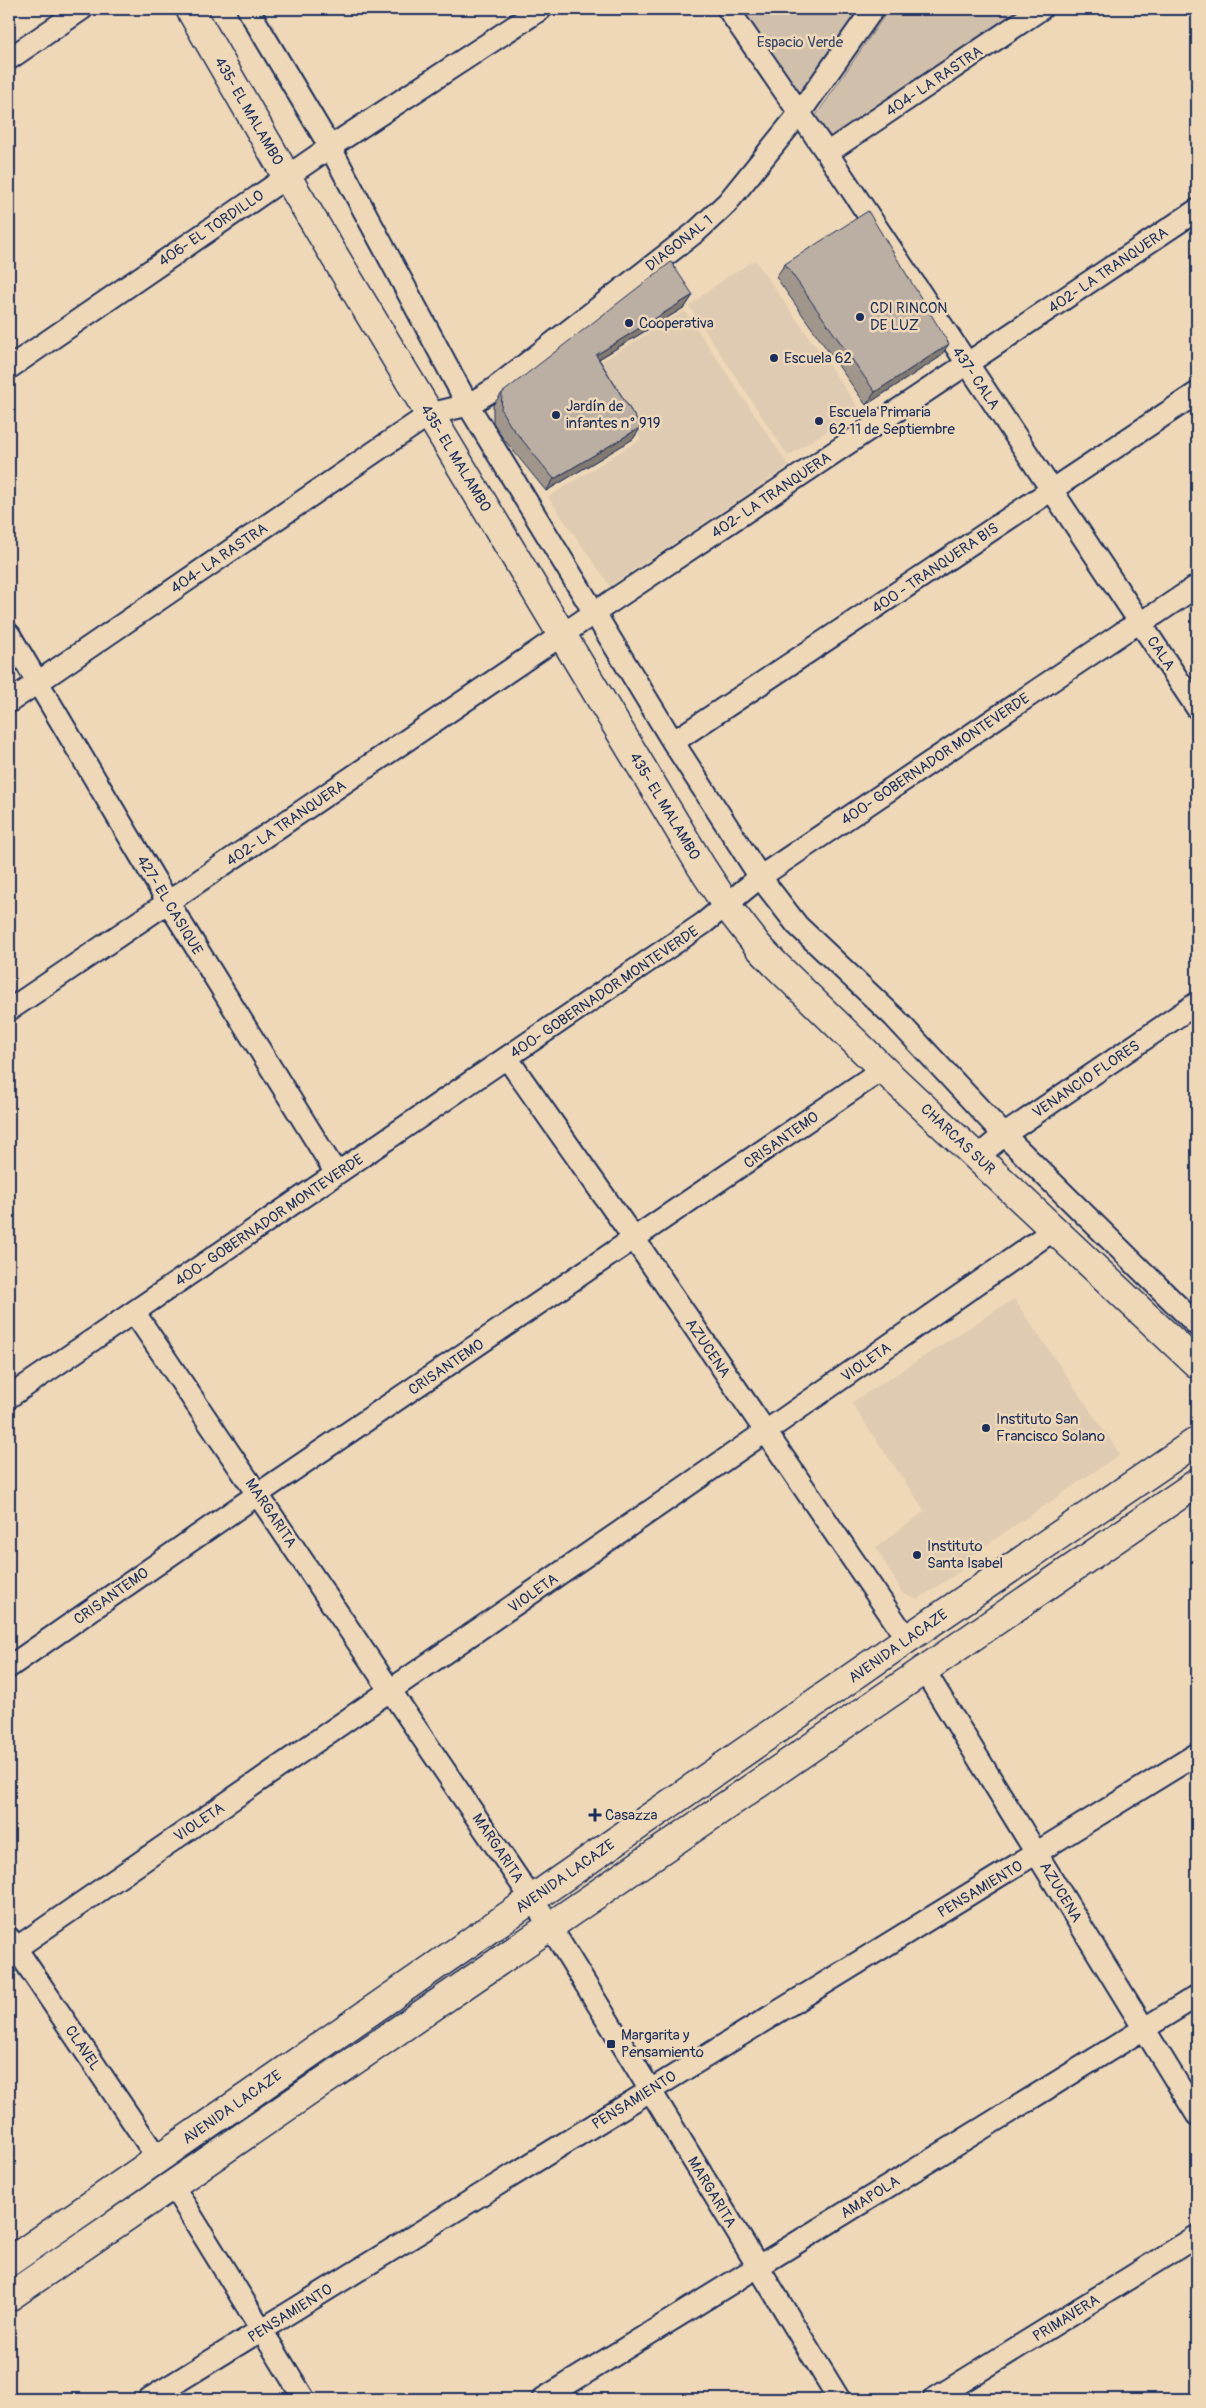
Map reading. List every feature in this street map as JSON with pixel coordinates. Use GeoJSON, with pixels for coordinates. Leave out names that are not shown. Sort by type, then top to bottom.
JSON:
{"type":"FeatureCollection","features":[{"type":"Feature","properties":{"kind":"main road","name":"435- EL MALAMBO"},"geometry":{"type":"LineString","coordinates":[[190,9],[287,177],[727,906]]}},
{"type":"Feature","properties":{"kind":"main road","name":"CHARCAS SUR"},"geometry":{"type":"LineString","coordinates":[[727,906],[775,964],[883,1069],[1197,1364]]}},
{"type":"Feature","properties":{"kind":"main road","name":"AVENIDA LACAZE"},"geometry":{"type":"LineString","coordinates":[[9,2262],[907,1639],[1197,1441]]}},
{"type":"Feature","properties":{"kind":"main road","name":"AVENIDA LACAZE"},"geometry":{"type":"LineString","coordinates":[[9,2298],[1197,1483]]}},
{"type":"Feature","properties":{"kind":"main road"},"geometry":{"type":"LineString","coordinates":[[550,1926],[560,1901],[569,1890],[643,1833],[842,1697],[907,1639]]}},
{"type":"Feature","properties":{"kind":"street"},"geometry":{"type":"LineString","coordinates":[[9,59],[82,9]]}},
{"type":"Feature","properties":{"kind":"street"},"geometry":{"type":"LineString","coordinates":[[248,9],[330,147],[468,404],[673,742],[760,878],[797,926],[894,1017],[1004,1135],[1197,1325]]}},
{"type":"Feature","properties":{"kind":"street","name":"406- EL TORDILLO"},"geometry":{"type":"LineString","coordinates":[[9,368],[330,147],[541,9]]}},
{"type":"Feature","properties":{"kind":"street","name":"437- CALA"},"geometry":{"type":"LineString","coordinates":[[728,9],[827,153],[1141,623]]}},
{"type":"Feature","properties":{"kind":"street","name":"DIAGONAL 1"},"geometry":{"type":"LineString","coordinates":[[430,414],[468,404],[492,391],[712,218],[799,114],[873,9]]}},
{"type":"Feature","properties":{"kind":"street","name":"404- LA RASTRA"},"geometry":{"type":"LineString","coordinates":[[827,153],[1041,9]]}},
{"type":"Feature","properties":{"kind":"street","name":"402- LA TRANQUERA"},"geometry":{"type":"LineString","coordinates":[[9,1010],[594,613],[1197,210]]}},
{"type":"Feature","properties":{"kind":"street","name":"400 - TRANQUERA BIS"},"geometry":{"type":"LineString","coordinates":[[673,742],[1197,393]]}},
{"type":"Feature","properties":{"kind":"street","name":"404- LA RASTRA"},"geometry":{"type":"LineString","coordinates":[[9,702],[430,414]]}},
{"type":"Feature","properties":{"kind":"street","name":"400- GOBERNADOR MONTEVERDE"},"geometry":{"type":"LineString","coordinates":[[9,1397],[727,906],[760,878],[1117,637],[1197,586]]}},
{"type":"Feature","properties":{"kind":"street","name":"CALA"},"geometry":{"type":"LineString","coordinates":[[1141,623],[1197,708]]}},
{"type":"Feature","properties":{"kind":"street","name":"427- EL CASIQUE"},"geometry":{"type":"LineString","coordinates":[[9,634],[168,902],[336,1173]]}},
{"type":"Feature","properties":{"kind":"street","name":"VENANCIO FLORES"},"geometry":{"type":"LineString","coordinates":[[977,1157],[1004,1135],[1197,1003]]}},
{"type":"Feature","properties":{"kind":"street","name":"AZUCENA"},"geometry":{"type":"LineString","coordinates":[[507,1058],[635,1240],[907,1639]]}},
{"type":"Feature","properties":{"kind":"street","name":"CRISANTEMO"},"geometry":{"type":"LineString","coordinates":[[9,1666],[258,1494],[635,1240],[883,1069]]}},
{"type":"Feature","properties":{"kind":"street","name":"VIOLETA"},"geometry":{"type":"LineString","coordinates":[[11,1946],[391,1691],[1055,1229]]}},
{"type":"Feature","properties":{"kind":"street","name":"MARGARITA"},"geometry":{"type":"LineString","coordinates":[[134,1312],[550,1926],[839,2399]]}},
{"type":"Feature","properties":{"kind":"street","name":"AZUCENA"},"geometry":{"type":"LineString","coordinates":[[924,1670],[1197,2115]]}},
{"type":"Feature","properties":{"kind":"street","name":"PENSAMIENTO"},"geometry":{"type":"LineString","coordinates":[[149,2399],[650,2090],[1038,1854],[1197,1754]]}},
{"type":"Feature","properties":{"kind":"street","name":"CLAVEL"},"geometry":{"type":"LineString","coordinates":[[11,1946],[158,2159]]}},
{"type":"Feature","properties":{"kind":"street","name":"AMAPOLA"},"geometry":{"type":"LineString","coordinates":[[543,2399],[1197,1996]]}},
{"type":"Feature","properties":{"kind":"street"},"geometry":{"type":"LineString","coordinates":[[173,2186],[304,2399]]}},
{"type":"Feature","properties":{"kind":"street","name":"PRIMAVERA"},"geometry":{"type":"LineString","coordinates":[[934,2399],[1197,2236]]}},
{"type":"Feature","properties":{"kind":"shaded area","name":"Escuela 62"},"geometry":{"type":"Polygon","coordinates":[[[755,260],[860,410],[788,456],[689,306],[724,279],[755,260]]]}},
{"type":"Feature","properties":{"kind":"shaded area"},"geometry":{"type":"Polygon","coordinates":[[[685,311],[789,466],[610,586],[548,497],[641,439],[596,365],[685,311]]]}},
{"type":"Feature","properties":{"kind":"shaded area","name":"Instituto San Francisco Solano"},"geometry":{"type":"Polygon","coordinates":[[[1014,1299],[1120,1454],[960,1563],[962,1570],[918,1599],[903,1594],[876,1547],[925,1511],[851,1403],[1014,1299]]]}},
{"type":"Feature","properties":{"kind":"green space","name":"Espacio Verde"},"geometry":{"type":"Polygon","coordinates":[[[739,9],[861,9],[799,101],[739,9]]]}},
{"type":"Feature","properties":{"kind":"green space"},"geometry":{"type":"Polygon","coordinates":[[[889,9],[1024,9],[832,138],[815,117],[889,9]]]}},
{"type":"Feature","properties":{"kind":"building","name":"CDI RINCON DE LUZ"},"geometry":{"type":"Polygon","coordinates":[[[868,211],[949,344],[875,392],[785,264],[868,211]]]}},
{"type":"Feature","properties":{"kind":"building","name":"Jardín de infantes n° 919"},"geometry":{"type":"Polygon","coordinates":[[[671,262],[693,295],[596,355],[641,427],[554,479],[510,425],[501,410],[502,393],[671,262]]]}},
{"type":"Feature","properties":{"kind":"place","name":"CDI RINCON DE LUZ"},"geometry":{"type":"Point","coordinates":[860,317]}},
{"type":"Feature","properties":{"kind":"place","name":"Cooperativa"},"geometry":{"type":"Point","coordinates":[629,323]}},
{"type":"Feature","properties":{"kind":"place","name":"Escuela 62"},"geometry":{"type":"Point","coordinates":[774,358]}},
{"type":"Feature","properties":{"kind":"place","name":"Jardín de infantes n° 919"},"geometry":{"type":"Point","coordinates":[556,415]}},
{"type":"Feature","properties":{"kind":"place","name":"Escuela Primaria 62 11 de Septiembre"},"geometry":{"type":"Point","coordinates":[819,421]}},
{"type":"Feature","properties":{"kind":"place","name":"Instituto San Francisco Solano"},"geometry":{"type":"Point","coordinates":[986,1428]}},
{"type":"Feature","properties":{"kind":"place","name":"Instituto Santa Isabel"},"geometry":{"type":"Point","coordinates":[917,1555]}},
{"type":"Feature","properties":{"kind":"place","name":"Casazza"},"geometry":{"type":"Point","coordinates":[595,1815]}},
{"type":"Feature","properties":{"kind":"place","name":"Margarita y Pensamiento"},"geometry":{"type":"Point","coordinates":[611,2044]}}]}
